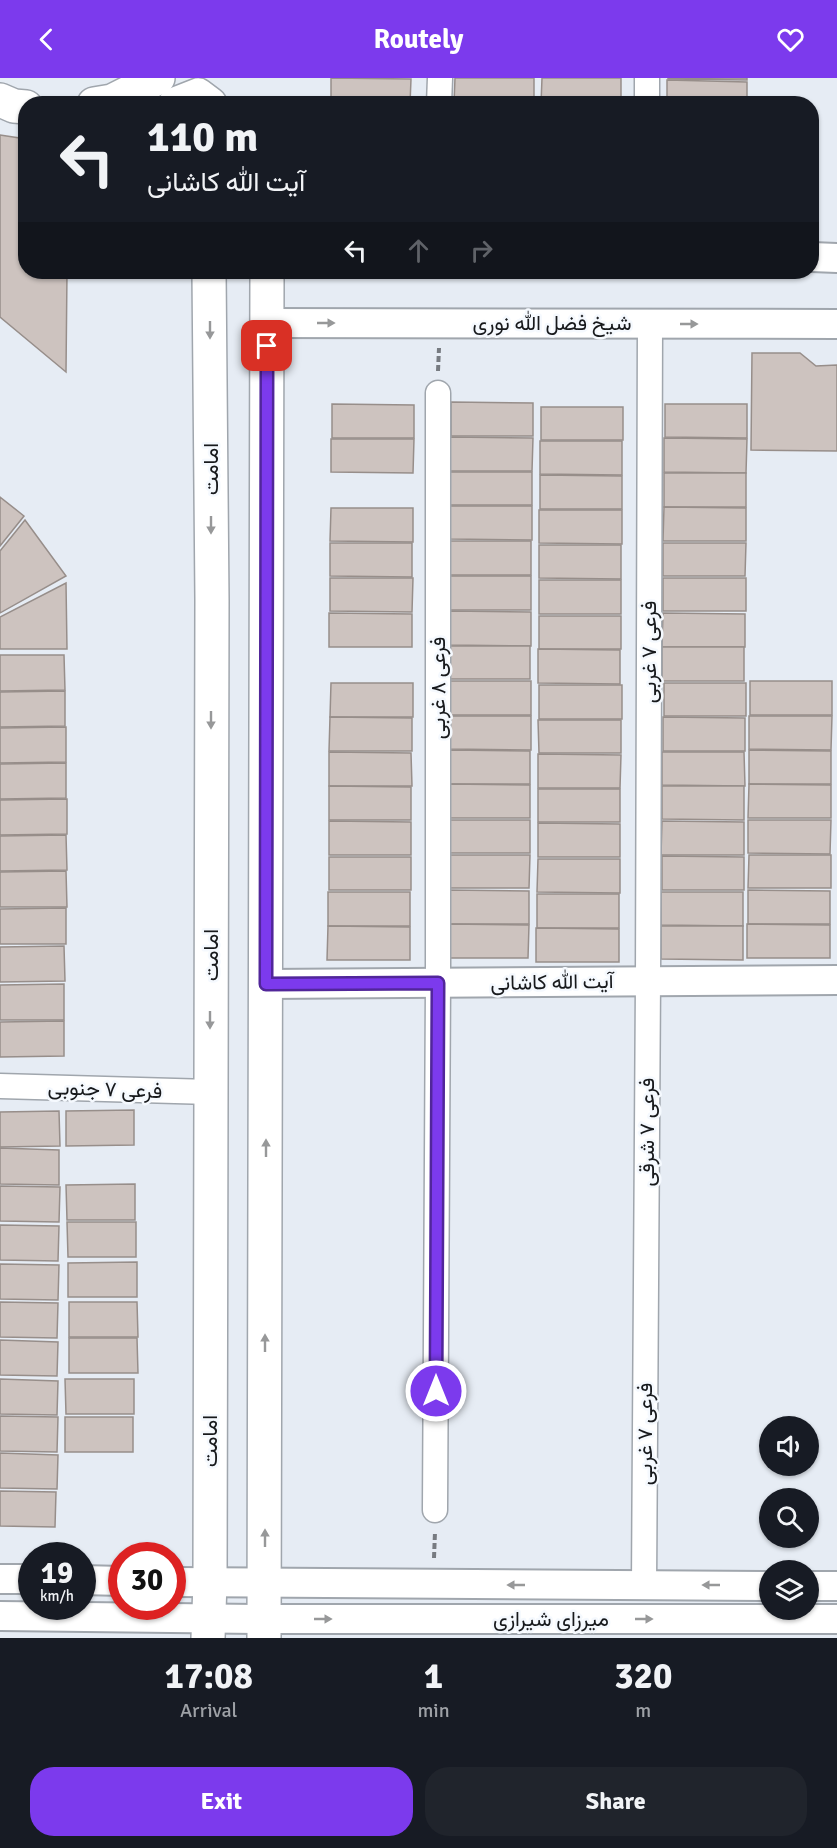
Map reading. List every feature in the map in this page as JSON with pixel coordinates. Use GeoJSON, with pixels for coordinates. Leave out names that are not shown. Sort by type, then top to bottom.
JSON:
{"type":"FeatureCollection","features":[{"type":"Feature","properties":{"kind":"main road"},"geometry":{"type":"LineString","coordinates":[[122,96],[159,78]]}},
{"type":"Feature","properties":{"kind":"main road"},"geometry":{"type":"LineString","coordinates":[[215,78],[221,96]]}},
{"type":"Feature","properties":{"kind":"main road","name":"امامت"},"geometry":{"type":"LineString","coordinates":[[208,1628],[210,1583],[212,600],[209,279]]}},
{"type":"Feature","properties":{"kind":"main road"},"geometry":{"type":"LineString","coordinates":[[264,1628],[267,279]]}},
{"type":"Feature","properties":{"kind":"street"},"geometry":{"type":"LineString","coordinates":[[440,78],[440,96]]}},
{"type":"Feature","properties":{"kind":"street"},"geometry":{"type":"LineString","coordinates":[[647,78],[647,96]]}},
{"type":"Feature","properties":{"kind":"street"},"geometry":{"type":"LineString","coordinates":[[819,257],[837,258]]}},
{"type":"Feature","properties":{"kind":"street","name":"شیخ فضل الله نوری"},"geometry":{"type":"LineString","coordinates":[[267,323],[837,324]]}},
{"type":"Feature","properties":{"kind":"street","name":"فرعی ۷ غربی"},"geometry":{"type":"LineString","coordinates":[[648,981],[650,324]]}},
{"type":"Feature","properties":{"kind":"street","name":"فرعی ۸ غربی"},"geometry":{"type":"LineString","coordinates":[[435,1510],[438,393]]}},
{"type":"Feature","properties":{"kind":"street","name":"آیت الله کاشانی"},"geometry":{"type":"LineString","coordinates":[[266,984],[837,980]]}},
{"type":"Feature","properties":{"kind":"street","name":"فرعی ۷ شرقی"},"geometry":{"type":"LineString","coordinates":[[646,1283],[648,981]]}},
{"type":"Feature","properties":{"kind":"street","name":"فرعی ۷ جنوبی"},"geometry":{"type":"LineString","coordinates":[[0,1086],[210,1092]]}},
{"type":"Feature","properties":{"kind":"street","name":"فرعی ۷ غربی"},"geometry":{"type":"LineString","coordinates":[[644,1585],[646,1283]]}},
{"type":"Feature","properties":{"kind":"street"},"geometry":{"type":"LineString","coordinates":[[0,1579],[18,1579]]}},
{"type":"Feature","properties":{"kind":"street","name":"میرزای شیرازی"},"geometry":{"type":"LineString","coordinates":[[186,1582],[759,1586]]}},
{"type":"Feature","properties":{"kind":"street"},"geometry":{"type":"LineString","coordinates":[[819,1586],[837,1586]]}},
{"type":"Feature","properties":{"kind":"street","name":"میرزای شیرازی"},"geometry":{"type":"LineString","coordinates":[[0,1616],[208,1628],[837,1619]]}},
{"type":"Feature","properties":{"kind":"path"},"geometry":{"type":"LineString","coordinates":[[438,393],[440,323]]}},
{"type":"Feature","properties":{"kind":"path"},"geometry":{"type":"LineString","coordinates":[[434,1585],[435,1510]]}},
{"type":"Feature","properties":{"kind":"building"},"geometry":{"type":"Polygon","coordinates":[[[331,78],[411,79],[410,96],[331,96],[331,78]]]}},
{"type":"Feature","properties":{"kind":"building"},"geometry":{"type":"Polygon","coordinates":[[[455,78],[534,78],[534,96],[454,96],[455,78]]]}},
{"type":"Feature","properties":{"kind":"building"},"geometry":{"type":"Polygon","coordinates":[[[542,78],[621,78],[621,96],[541,96],[542,78]]]}},
{"type":"Feature","properties":{"kind":"building"},"geometry":{"type":"Polygon","coordinates":[[[747,78],[747,80],[668,79],[747,78]]]}},
{"type":"Feature","properties":{"kind":"building"},"geometry":{"type":"Polygon","coordinates":[[[667,80],[747,82],[747,96],[667,96],[667,80]]]}},
{"type":"Feature","properties":{"kind":"building"},"geometry":{"type":"Polygon","coordinates":[[[0,135],[18,138],[18,279],[67,279],[66,372],[0,317],[0,135]]]}},
{"type":"Feature","properties":{"kind":"building"},"geometry":{"type":"Polygon","coordinates":[[[752,353],[800,353],[816,366],[837,365],[837,451],[751,450],[752,353]]]}},
{"type":"Feature","properties":{"kind":"building"},"geometry":{"type":"Polygon","coordinates":[[[451,402],[533,403],[533,436],[451,436],[451,402]]]}},
{"type":"Feature","properties":{"kind":"building"},"geometry":{"type":"Polygon","coordinates":[[[332,404],[414,405],[414,438],[332,438],[332,404]]]}},
{"type":"Feature","properties":{"kind":"building"},"geometry":{"type":"Polygon","coordinates":[[[665,404],[747,404],[747,438],[665,437],[665,404]]]}},
{"type":"Feature","properties":{"kind":"building"},"geometry":{"type":"Polygon","coordinates":[[[541,407],[623,407],[623,440],[541,440],[541,407]]]}},
{"type":"Feature","properties":{"kind":"building"},"geometry":{"type":"Polygon","coordinates":[[[450,437],[533,438],[532,471],[450,471],[450,437]]]}},
{"type":"Feature","properties":{"kind":"building"},"geometry":{"type":"Polygon","coordinates":[[[664,438],[747,439],[746,473],[664,472],[664,438]]]}},
{"type":"Feature","properties":{"kind":"building"},"geometry":{"type":"Polygon","coordinates":[[[331,439],[414,439],[413,473],[331,472],[331,439]]]}},
{"type":"Feature","properties":{"kind":"building"},"geometry":{"type":"Polygon","coordinates":[[[540,441],[622,441],[622,475],[540,474],[540,441]]]}},
{"type":"Feature","properties":{"kind":"building"},"geometry":{"type":"Polygon","coordinates":[[[450,472],[532,472],[532,505],[449,505],[450,472]]]}},
{"type":"Feature","properties":{"kind":"building"},"geometry":{"type":"Polygon","coordinates":[[[664,473],[746,473],[746,507],[664,507],[664,473]]]}},
{"type":"Feature","properties":{"kind":"building"},"geometry":{"type":"Polygon","coordinates":[[[540,475],[622,476],[622,509],[540,509],[540,475]]]}},
{"type":"Feature","properties":{"kind":"building"},"geometry":{"type":"Polygon","coordinates":[[[0,497],[24,516],[0,546],[0,497]]]}},
{"type":"Feature","properties":{"kind":"building"},"geometry":{"type":"Polygon","coordinates":[[[450,506],[532,506],[532,540],[449,539],[450,506]]]}},
{"type":"Feature","properties":{"kind":"building"},"geometry":{"type":"Polygon","coordinates":[[[664,507],[746,508],[746,541],[663,541],[664,507]]]}},
{"type":"Feature","properties":{"kind":"building"},"geometry":{"type":"Polygon","coordinates":[[[331,508],[413,508],[413,542],[330,541],[331,508]]]}},
{"type":"Feature","properties":{"kind":"building"},"geometry":{"type":"Polygon","coordinates":[[[539,510],[622,510],[622,544],[539,543],[539,510]]]}},
{"type":"Feature","properties":{"kind":"building"},"geometry":{"type":"Polygon","coordinates":[[[25,520],[66,576],[0,613],[0,551],[25,520]]]}},
{"type":"Feature","properties":{"kind":"building"},"geometry":{"type":"Polygon","coordinates":[[[449,541],[531,541],[531,575],[449,575],[449,541]]]}},
{"type":"Feature","properties":{"kind":"building"},"geometry":{"type":"Polygon","coordinates":[[[330,543],[412,543],[412,577],[330,576],[330,543]]]}},
{"type":"Feature","properties":{"kind":"building"},"geometry":{"type":"Polygon","coordinates":[[[663,543],[746,543],[745,576],[663,576],[663,543]]]}},
{"type":"Feature","properties":{"kind":"building"},"geometry":{"type":"Polygon","coordinates":[[[539,545],[621,545],[621,579],[539,578],[539,545]]]}},
{"type":"Feature","properties":{"kind":"building"},"geometry":{"type":"Polygon","coordinates":[[[449,576],[531,576],[531,610],[449,610],[449,576]]]}},
{"type":"Feature","properties":{"kind":"building"},"geometry":{"type":"Polygon","coordinates":[[[330,578],[413,578],[412,612],[330,611],[330,578]]]}},
{"type":"Feature","properties":{"kind":"building"},"geometry":{"type":"Polygon","coordinates":[[[663,578],[746,578],[746,611],[663,611],[663,578]]]}},
{"type":"Feature","properties":{"kind":"building"},"geometry":{"type":"Polygon","coordinates":[[[539,580],[621,580],[621,614],[539,614],[539,580]]]}},
{"type":"Feature","properties":{"kind":"building"},"geometry":{"type":"Polygon","coordinates":[[[66,583],[67,649],[0,649],[0,617],[66,583]]]}},
{"type":"Feature","properties":{"kind":"building"},"geometry":{"type":"Polygon","coordinates":[[[449,611],[531,612],[531,646],[448,645],[449,611]]]}},
{"type":"Feature","properties":{"kind":"building"},"geometry":{"type":"Polygon","coordinates":[[[329,613],[412,614],[412,647],[329,647],[329,613]]]}},
{"type":"Feature","properties":{"kind":"building"},"geometry":{"type":"Polygon","coordinates":[[[663,613],[745,614],[745,647],[662,647],[663,613]]]}},
{"type":"Feature","properties":{"kind":"building"},"geometry":{"type":"Polygon","coordinates":[[[539,616],[621,616],[621,649],[539,649],[539,616]]]}},
{"type":"Feature","properties":{"kind":"building"},"geometry":{"type":"Polygon","coordinates":[[[448,646],[530,646],[530,679],[448,679],[448,646]]]}},
{"type":"Feature","properties":{"kind":"building"},"geometry":{"type":"Polygon","coordinates":[[[662,647],[744,647],[744,681],[662,681],[662,647]]]}},
{"type":"Feature","properties":{"kind":"building"},"geometry":{"type":"Polygon","coordinates":[[[538,649],[620,650],[620,684],[538,683],[538,649]]]}},
{"type":"Feature","properties":{"kind":"building"},"geometry":{"type":"Polygon","coordinates":[[[0,655],[64,655],[65,690],[0,691],[0,655]]]}},
{"type":"Feature","properties":{"kind":"building"},"geometry":{"type":"Polygon","coordinates":[[[449,681],[531,681],[531,715],[449,715],[449,681]]]}},
{"type":"Feature","properties":{"kind":"building"},"geometry":{"type":"Polygon","coordinates":[[[750,681],[832,681],[832,715],[750,715],[750,681]]]}},
{"type":"Feature","properties":{"kind":"building"},"geometry":{"type":"Polygon","coordinates":[[[331,683],[413,683],[413,717],[330,717],[331,683]]]}},
{"type":"Feature","properties":{"kind":"building"},"geometry":{"type":"Polygon","coordinates":[[[664,683],[746,683],[746,716],[664,716],[664,683]]]}},
{"type":"Feature","properties":{"kind":"building"},"geometry":{"type":"Polygon","coordinates":[[[539,685],[622,685],[622,719],[539,719],[539,685]]]}},
{"type":"Feature","properties":{"kind":"building"},"geometry":{"type":"Polygon","coordinates":[[[65,691],[65,726],[0,727],[0,692],[65,691]]]}},
{"type":"Feature","properties":{"kind":"building"},"geometry":{"type":"Polygon","coordinates":[[[449,716],[531,716],[531,750],[448,749],[449,716]]]}},
{"type":"Feature","properties":{"kind":"building"},"geometry":{"type":"Polygon","coordinates":[[[749,716],[832,716],[831,750],[749,749],[749,716]]]}},
{"type":"Feature","properties":{"kind":"building"},"geometry":{"type":"Polygon","coordinates":[[[330,717],[412,718],[412,751],[329,751],[330,717]]]}},
{"type":"Feature","properties":{"kind":"building"},"geometry":{"type":"Polygon","coordinates":[[[663,717],[745,718],[745,751],[663,751],[663,717]]]}},
{"type":"Feature","properties":{"kind":"building"},"geometry":{"type":"Polygon","coordinates":[[[538,720],[621,720],[621,753],[539,753],[538,720]]]}},
{"type":"Feature","properties":{"kind":"building"},"geometry":{"type":"Polygon","coordinates":[[[66,727],[66,762],[0,763],[0,728],[66,727]]]}},
{"type":"Feature","properties":{"kind":"building"},"geometry":{"type":"Polygon","coordinates":[[[448,750],[530,751],[530,784],[448,784],[448,750]]]}},
{"type":"Feature","properties":{"kind":"building"},"geometry":{"type":"Polygon","coordinates":[[[749,750],[831,751],[831,784],[749,784],[749,750]]]}},
{"type":"Feature","properties":{"kind":"building"},"geometry":{"type":"Polygon","coordinates":[[[329,752],[411,753],[412,786],[329,786],[329,752]]]}},
{"type":"Feature","properties":{"kind":"building"},"geometry":{"type":"Polygon","coordinates":[[[662,752],[744,752],[745,786],[662,785],[662,752]]]}},
{"type":"Feature","properties":{"kind":"building"},"geometry":{"type":"Polygon","coordinates":[[[538,754],[621,755],[620,788],[538,788],[538,754]]]}},
{"type":"Feature","properties":{"kind":"building"},"geometry":{"type":"Polygon","coordinates":[[[66,763],[66,798],[0,799],[0,764],[66,763]]]}},
{"type":"Feature","properties":{"kind":"building"},"geometry":{"type":"Polygon","coordinates":[[[448,784],[530,785],[530,818],[448,818],[448,784]]]}},
{"type":"Feature","properties":{"kind":"building"},"geometry":{"type":"Polygon","coordinates":[[[749,784],[831,785],[831,818],[748,818],[749,784]]]}},
{"type":"Feature","properties":{"kind":"building"},"geometry":{"type":"Polygon","coordinates":[[[329,786],[411,787],[411,820],[329,820],[329,786]]]}},
{"type":"Feature","properties":{"kind":"building"},"geometry":{"type":"Polygon","coordinates":[[[662,786],[744,786],[744,820],[662,819],[662,786]]]}},
{"type":"Feature","properties":{"kind":"building"},"geometry":{"type":"Polygon","coordinates":[[[538,789],[620,789],[620,822],[538,822],[538,789]]]}},
{"type":"Feature","properties":{"kind":"building"},"geometry":{"type":"Polygon","coordinates":[[[67,799],[67,834],[0,835],[0,800],[67,799]]]}},
{"type":"Feature","properties":{"kind":"building"},"geometry":{"type":"Polygon","coordinates":[[[448,820],[530,820],[530,853],[447,853],[448,820]]]}},
{"type":"Feature","properties":{"kind":"building"},"geometry":{"type":"Polygon","coordinates":[[[748,820],[831,820],[830,854],[748,853],[748,820]]]}},
{"type":"Feature","properties":{"kind":"building"},"geometry":{"type":"Polygon","coordinates":[[[329,821],[411,822],[411,855],[329,855],[329,821]]]}},
{"type":"Feature","properties":{"kind":"building"},"geometry":{"type":"Polygon","coordinates":[[[662,821],[744,822],[744,855],[661,855],[662,821]]]}},
{"type":"Feature","properties":{"kind":"building"},"geometry":{"type":"Polygon","coordinates":[[[538,823],[620,824],[620,857],[538,857],[538,823]]]}},
{"type":"Feature","properties":{"kind":"building"},"geometry":{"type":"Polygon","coordinates":[[[66,835],[67,870],[0,871],[0,836],[66,835]]]}},
{"type":"Feature","properties":{"kind":"building"},"geometry":{"type":"Polygon","coordinates":[[[447,855],[530,855],[529,888],[447,888],[447,855]]]}},
{"type":"Feature","properties":{"kind":"building"},"geometry":{"type":"Polygon","coordinates":[[[749,855],[831,855],[831,888],[748,888],[749,855]]]}},
{"type":"Feature","properties":{"kind":"building"},"geometry":{"type":"Polygon","coordinates":[[[662,856],[744,857],[744,890],[662,890],[662,856]]]}},
{"type":"Feature","properties":{"kind":"building"},"geometry":{"type":"Polygon","coordinates":[[[329,857],[411,857],[411,890],[329,890],[329,857]]]}},
{"type":"Feature","properties":{"kind":"building"},"geometry":{"type":"Polygon","coordinates":[[[538,859],[620,859],[620,893],[537,892],[538,859]]]}},
{"type":"Feature","properties":{"kind":"building"},"geometry":{"type":"Polygon","coordinates":[[[66,871],[67,907],[0,907],[0,872],[66,871]]]}},
{"type":"Feature","properties":{"kind":"building"},"geometry":{"type":"Polygon","coordinates":[[[447,890],[529,891],[529,924],[447,924],[447,890]]]}},
{"type":"Feature","properties":{"kind":"building"},"geometry":{"type":"Polygon","coordinates":[[[748,890],[830,891],[830,924],[748,924],[748,890]]]}},
{"type":"Feature","properties":{"kind":"building"},"geometry":{"type":"Polygon","coordinates":[[[328,892],[410,892],[410,926],[328,926],[328,892]]]}},
{"type":"Feature","properties":{"kind":"building"},"geometry":{"type":"Polygon","coordinates":[[[661,892],[743,892],[743,926],[661,925],[661,892]]]}},
{"type":"Feature","properties":{"kind":"building"},"geometry":{"type":"Polygon","coordinates":[[[537,894],[619,894],[619,928],[537,928],[537,894]]]}},
{"type":"Feature","properties":{"kind":"building"},"geometry":{"type":"Polygon","coordinates":[[[66,908],[66,944],[0,944],[0,909],[66,908]]]}},
{"type":"Feature","properties":{"kind":"building"},"geometry":{"type":"Polygon","coordinates":[[[446,924],[529,925],[528,958],[446,958],[446,924]]]}},
{"type":"Feature","properties":{"kind":"building"},"geometry":{"type":"Polygon","coordinates":[[[747,924],[830,925],[830,958],[747,958],[747,924]]]}},
{"type":"Feature","properties":{"kind":"building"},"geometry":{"type":"Polygon","coordinates":[[[328,926],[410,927],[410,960],[327,960],[328,926]]]}},
{"type":"Feature","properties":{"kind":"building"},"geometry":{"type":"Polygon","coordinates":[[[661,926],[743,926],[743,960],[661,959],[661,926]]]}},
{"type":"Feature","properties":{"kind":"building"},"geometry":{"type":"Polygon","coordinates":[[[536,928],[619,929],[619,962],[536,962],[536,928]]]}},
{"type":"Feature","properties":{"kind":"building"},"geometry":{"type":"Polygon","coordinates":[[[64,946],[65,981],[0,982],[0,947],[64,946]]]}},
{"type":"Feature","properties":{"kind":"building"},"geometry":{"type":"Polygon","coordinates":[[[64,984],[64,1020],[0,1020],[0,985],[64,984]]]}},
{"type":"Feature","properties":{"kind":"building"},"geometry":{"type":"Polygon","coordinates":[[[64,1021],[64,1056],[0,1057],[0,1022],[64,1021]]]}},
{"type":"Feature","properties":{"kind":"building"},"geometry":{"type":"Polygon","coordinates":[[[134,1110],[134,1145],[66,1146],[66,1111],[134,1110]]]}},
{"type":"Feature","properties":{"kind":"building"},"geometry":{"type":"Polygon","coordinates":[[[59,1111],[60,1146],[0,1147],[0,1112],[59,1111]]]}},
{"type":"Feature","properties":{"kind":"building"},"geometry":{"type":"Polygon","coordinates":[[[0,1148],[59,1150],[59,1185],[0,1184],[0,1148]]]}},
{"type":"Feature","properties":{"kind":"building"},"geometry":{"type":"Polygon","coordinates":[[[135,1184],[135,1220],[67,1220],[66,1185],[135,1184]]]}},
{"type":"Feature","properties":{"kind":"building"},"geometry":{"type":"Polygon","coordinates":[[[0,1186],[60,1187],[59,1222],[0,1221],[0,1186]]]}},
{"type":"Feature","properties":{"kind":"building"},"geometry":{"type":"Polygon","coordinates":[[[67,1222],[136,1222],[136,1257],[68,1257],[67,1222]]]}},
{"type":"Feature","properties":{"kind":"building"},"geometry":{"type":"Polygon","coordinates":[[[0,1225],[59,1226],[58,1261],[0,1260],[0,1225]]]}},
{"type":"Feature","properties":{"kind":"building"},"geometry":{"type":"Polygon","coordinates":[[[137,1262],[137,1297],[68,1297],[68,1263],[137,1262]]]}},
{"type":"Feature","properties":{"kind":"building"},"geometry":{"type":"Polygon","coordinates":[[[0,1264],[59,1265],[58,1300],[0,1299],[0,1264]]]}},
{"type":"Feature","properties":{"kind":"building"},"geometry":{"type":"Polygon","coordinates":[[[0,1302],[58,1303],[57,1338],[0,1337],[0,1302]]]}},
{"type":"Feature","properties":{"kind":"building"},"geometry":{"type":"Polygon","coordinates":[[[69,1302],[137,1302],[138,1337],[69,1337],[69,1302]]]}},
{"type":"Feature","properties":{"kind":"building"},"geometry":{"type":"Polygon","coordinates":[[[69,1338],[137,1338],[138,1373],[69,1373],[69,1338]]]}},
{"type":"Feature","properties":{"kind":"building"},"geometry":{"type":"Polygon","coordinates":[[[0,1340],[58,1342],[57,1376],[0,1375],[0,1340]]]}},
{"type":"Feature","properties":{"kind":"building"},"geometry":{"type":"Polygon","coordinates":[[[0,1379],[58,1381],[57,1415],[0,1414],[0,1379]]]}},
{"type":"Feature","properties":{"kind":"building"},"geometry":{"type":"Polygon","coordinates":[[[65,1379],[134,1379],[134,1414],[66,1414],[65,1379]]]}},
{"type":"Feature","properties":{"kind":"building"},"geometry":{"type":"Polygon","coordinates":[[[0,1416],[58,1417],[57,1452],[0,1451],[0,1416]]]}},
{"type":"Feature","properties":{"kind":"building"},"geometry":{"type":"Polygon","coordinates":[[[65,1417],[133,1417],[133,1452],[65,1452],[65,1417]]]}},
{"type":"Feature","properties":{"kind":"building"},"geometry":{"type":"Polygon","coordinates":[[[0,1453],[58,1455],[57,1489],[0,1488],[0,1453]]]}},
{"type":"Feature","properties":{"kind":"building"},"geometry":{"type":"Polygon","coordinates":[[[0,1491],[56,1492],[55,1527],[0,1526],[0,1491]]]}},
{"type":"Feature","properties":{"kind":"route"},"geometry":{"type":"LineString","coordinates":[[267,346],[266,984],[438,983],[436,1391]]}}]}
